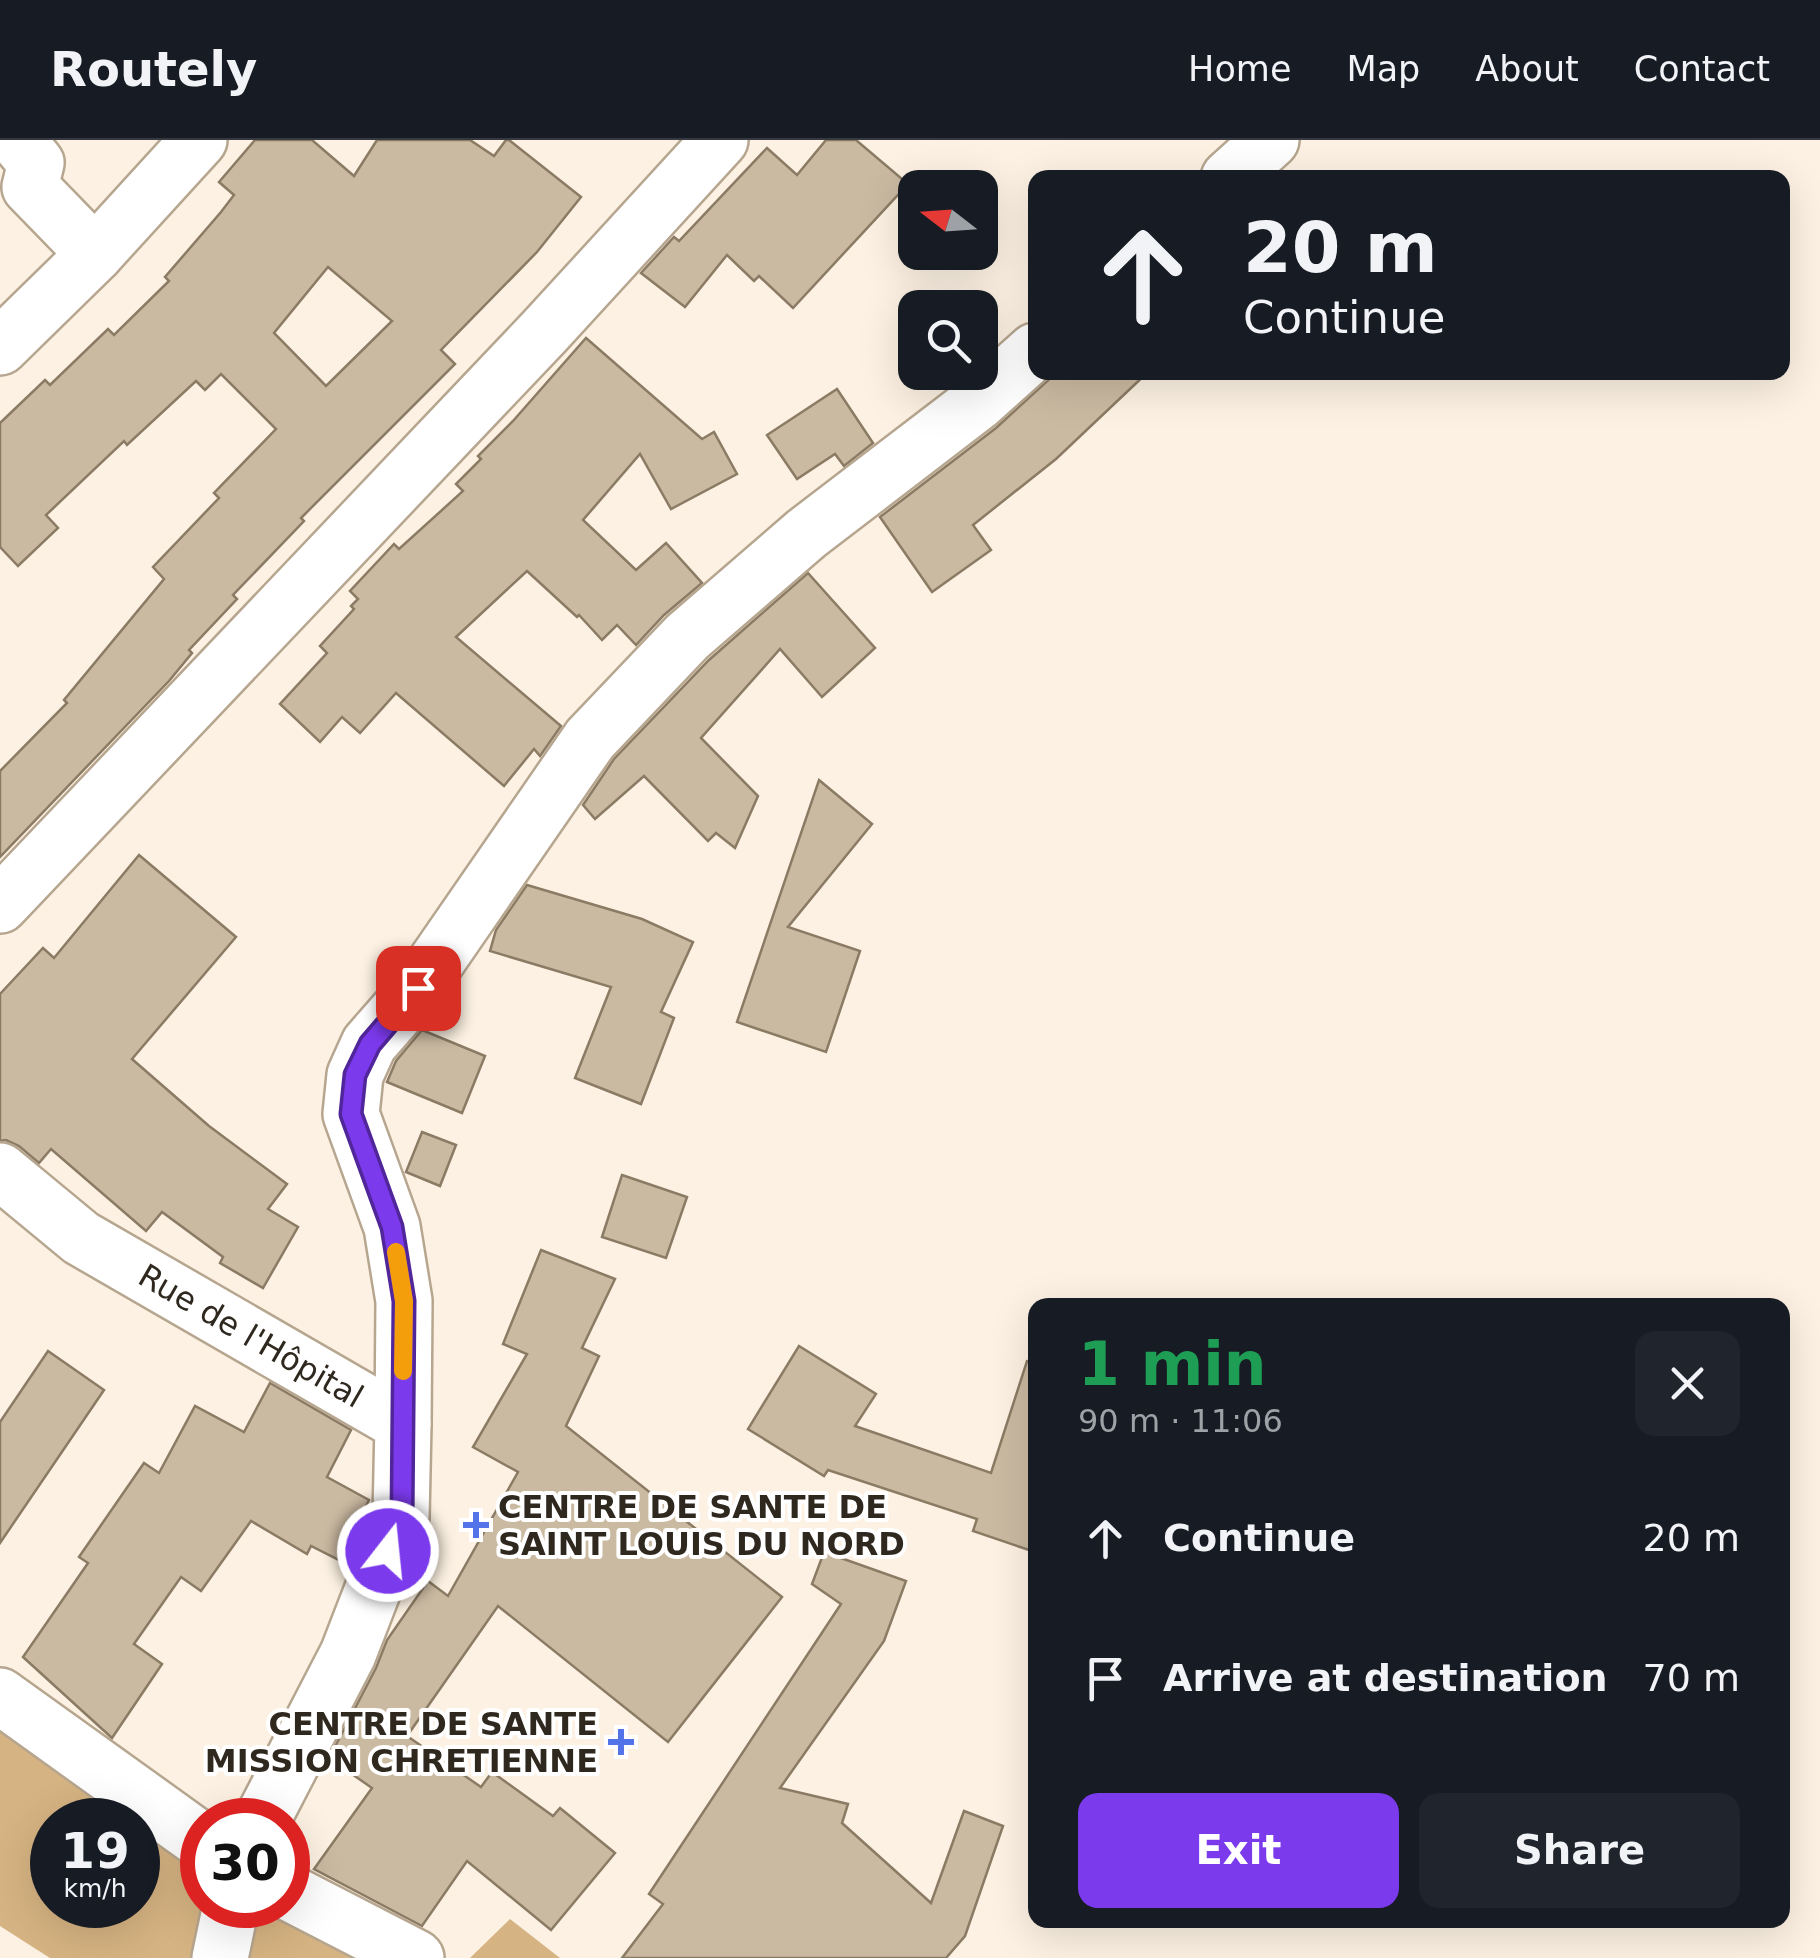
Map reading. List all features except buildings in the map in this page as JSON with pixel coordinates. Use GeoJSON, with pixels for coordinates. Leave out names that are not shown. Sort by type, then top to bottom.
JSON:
{"type":"FeatureCollection","features":[{"type":"Feature","properties":{"kind":"street"},"geometry":{"type":"LineString","coordinates":[[17,140],[36,163],[30,187],[94,254]]}},
{"type":"Feature","properties":{"kind":"street"},"geometry":{"type":"LineString","coordinates":[[0,348],[199,140]]}},
{"type":"Feature","properties":{"kind":"street"},"geometry":{"type":"LineString","coordinates":[[0,905],[559,316],[720,140]]}},
{"type":"Feature","properties":{"kind":"street"},"geometry":{"type":"LineString","coordinates":[[1239,170],[1271,140]]}},
{"type":"Feature","properties":{"kind":"street"},"geometry":{"type":"LineString","coordinates":[[273,1798],[348,1654],[402,1517],[404,1301],[392,1227],[351,1114],[355,1075],[370,1044],[418,988],[590,740],[674,650],[806,534],[977,403],[1028,357]]}},
{"type":"Feature","properties":{"kind":"street","name":"Rue de l'Hôpital"},"geometry":{"type":"LineString","coordinates":[[0,1171],[81,1238],[403,1424]]}},
{"type":"Feature","properties":{"kind":"street"},"geometry":{"type":"LineString","coordinates":[[0,1696],[180,1824]]}},
{"type":"Feature","properties":{"kind":"street"},"geometry":{"type":"LineString","coordinates":[[310,1903],[416,1958]]}},
{"type":"Feature","properties":{"kind":"street"},"geometry":{"type":"LineString","coordinates":[[220,1958],[226,1928]]}},
{"type":"Feature","properties":{"kind":"shaded area"},"geometry":{"type":"Polygon","coordinates":[[[0,1712],[131,1798],[30,1798],[30,1928],[160,1928],[160,1817],[180,1831],[180,1928],[310,1928],[310,1918],[375,1958],[50,1958],[0,1926],[0,1712]]]}},
{"type":"Feature","properties":{"kind":"shaded area"},"geometry":{"type":"Polygon","coordinates":[[[510,1919],[560,1958],[470,1958],[510,1919]]]}},
{"type":"Feature","properties":{"kind":"slow traffic"},"geometry":{"type":"LineString","coordinates":[[396,1252],[404,1301],[403,1371]]}},
{"type":"Feature","properties":{"kind":"place","name":"CENTRE DE SANTE DE SAINT LOUIS DU NORD"},"geometry":{"type":"Point","coordinates":[476,1525]}},
{"type":"Feature","properties":{"kind":"place","name":"CENTRE DE SANTE MISSION CHRETIENNE"},"geometry":{"type":"Point","coordinates":[621,1742]}},
{"type":"Feature","properties":{"kind":"route"},"geometry":{"type":"LineString","coordinates":[[388,1551],[402,1517],[404,1301],[392,1227],[351,1114],[355,1075],[370,1044],[418,988]]}}]}
